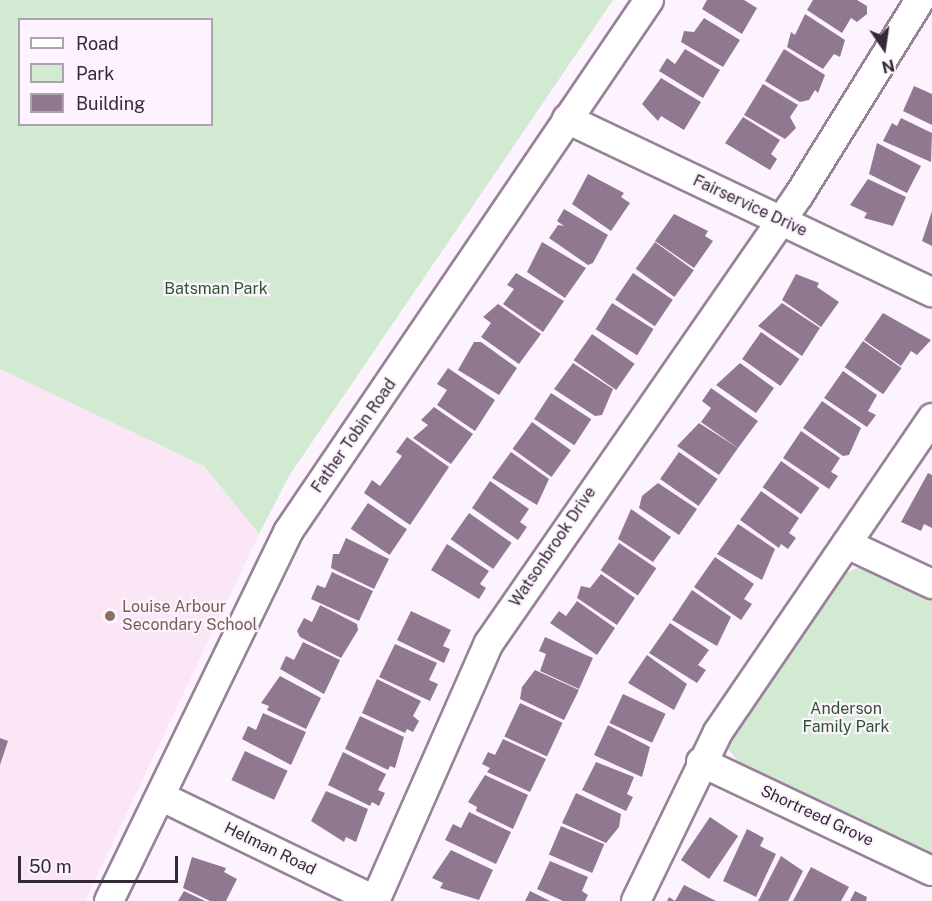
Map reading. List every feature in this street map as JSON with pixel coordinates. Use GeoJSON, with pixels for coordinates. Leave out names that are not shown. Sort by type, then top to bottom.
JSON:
{"type":"FeatureCollection","features":[{"type":"Feature","properties":{"kind":"street","name":"Father Tobin Road"},"geometry":{"type":"LineString","coordinates":[[109,901],[162,798],[288,532],[649,0]]}},
{"type":"Feature","properties":{"kind":"street","name":"Watsonbrook Drive"},"geometry":{"type":"LineString","coordinates":[[376,901],[489,643],[780,221],[923,6]]}},
{"type":"Feature","properties":{"kind":"street","name":"Fairservice Drive"},"geometry":{"type":"LineString","coordinates":[[567,119],[932,292]]}},
{"type":"Feature","properties":{"kind":"street"},"geometry":{"type":"LineString","coordinates":[[636,901],[701,762],[932,418]]}},
{"type":"Feature","properties":{"kind":"street"},"geometry":{"type":"LineString","coordinates":[[847,544],[932,584]]}},
{"type":"Feature","properties":{"kind":"street","name":"Shortreed Grove"},"geometry":{"type":"LineString","coordinates":[[701,762],[932,871]]}},
{"type":"Feature","properties":{"kind":"street","name":"Helman Road"},"geometry":{"type":"LineString","coordinates":[[162,798],[376,901]]}},
{"type":"Feature","properties":{"kind":"shaded area","name":"Louise Arbour Secondary School"},"geometry":{"type":"Polygon","coordinates":[[[0,369],[204,466],[259,534],[85,901],[0,901],[0,369]]]}},
{"type":"Feature","properties":{"kind":"green space","name":"Batsman Park"},"geometry":{"type":"Polygon","coordinates":[[[0,0],[613,0],[289,476],[259,534],[204,466],[0,369],[0,0]]]}},
{"type":"Feature","properties":{"kind":"green space","name":"Anderson Family Park"},"geometry":{"type":"Polygon","coordinates":[[[861,566],[932,598],[932,856],[742,766],[728,749],[729,741],[840,576],[861,566]]]}},
{"type":"Feature","properties":{"kind":"building"},"geometry":{"type":"Polygon","coordinates":[[[707,0],[744,0],[757,8],[742,34],[702,9],[707,0]]]}},
{"type":"Feature","properties":{"kind":"building"},"geometry":{"type":"Polygon","coordinates":[[[813,0],[857,0],[867,6],[867,14],[857,22],[851,18],[842,33],[807,10],[813,0]]]}},
{"type":"Feature","properties":{"kind":"building"},"geometry":{"type":"Polygon","coordinates":[[[805,14],[845,40],[840,57],[834,54],[823,69],[787,47],[791,32],[795,35],[805,14]]]}},
{"type":"Feature","properties":{"kind":"building"},"geometry":{"type":"Polygon","coordinates":[[[704,18],[740,40],[723,67],[681,42],[684,31],[694,32],[704,18]]]}},
{"type":"Feature","properties":{"kind":"building"},"geometry":{"type":"Polygon","coordinates":[[[685,49],[720,70],[703,98],[659,71],[667,58],[675,64],[685,49]]]}},
{"type":"Feature","properties":{"kind":"building"},"geometry":{"type":"Polygon","coordinates":[[[784,49],[825,75],[818,93],[815,90],[809,100],[800,102],[765,81],[784,49]]]}},
{"type":"Feature","properties":{"kind":"building"},"geometry":{"type":"Polygon","coordinates":[[[661,78],[701,102],[684,130],[661,116],[658,121],[642,104],[661,78]]]}},
{"type":"Feature","properties":{"kind":"building"},"geometry":{"type":"Polygon","coordinates":[[[763,84],[798,105],[790,117],[796,128],[785,139],[744,115],[763,84]]]}},
{"type":"Feature","properties":{"kind":"building"},"geometry":{"type":"Polygon","coordinates":[[[914,86],[932,94],[932,125],[903,111],[914,86]]]}},
{"type":"Feature","properties":{"kind":"building"},"geometry":{"type":"Polygon","coordinates":[[[743,117],[780,140],[771,154],[777,159],[770,170],[725,143],[743,117]]]}},
{"type":"Feature","properties":{"kind":"building"},"geometry":{"type":"Polygon","coordinates":[[[901,118],[932,133],[931,162],[883,141],[892,123],[897,126],[901,118]]]}},
{"type":"Feature","properties":{"kind":"building"},"geometry":{"type":"Polygon","coordinates":[[[877,143],[921,166],[907,193],[869,174],[877,143]]]}},
{"type":"Feature","properties":{"kind":"building"},"geometry":{"type":"Polygon","coordinates":[[[588,174],[624,193],[621,197],[630,203],[611,231],[572,204],[588,174]]]}},
{"type":"Feature","properties":{"kind":"building"},"geometry":{"type":"Polygon","coordinates":[[[868,179],[906,197],[893,226],[864,218],[867,213],[850,205],[868,179]]]}},
{"type":"Feature","properties":{"kind":"building"},"geometry":{"type":"Polygon","coordinates":[[[564,209],[608,235],[593,263],[588,265],[549,238],[558,225],[564,226],[557,221],[564,209]]]}},
{"type":"Feature","properties":{"kind":"building"},"geometry":{"type":"Polygon","coordinates":[[[932,211],[932,246],[922,241],[932,211]]]}},
{"type":"Feature","properties":{"kind":"building"},"geometry":{"type":"Polygon","coordinates":[[[674,214],[708,231],[705,236],[713,241],[694,268],[655,241],[674,214]]]}},
{"type":"Feature","properties":{"kind":"building"},"geometry":{"type":"Polygon","coordinates":[[[542,242],[586,268],[565,298],[527,272],[542,242]]]}},
{"type":"Feature","properties":{"kind":"building"},"geometry":{"type":"Polygon","coordinates":[[[655,242],[694,270],[674,297],[636,269],[655,242]]]}},
{"type":"Feature","properties":{"kind":"building"},"geometry":{"type":"Polygon","coordinates":[[[516,273],[564,301],[543,332],[503,304],[514,289],[507,285],[516,273]]]}},
{"type":"Feature","properties":{"kind":"building"},"geometry":{"type":"Polygon","coordinates":[[[633,273],[673,300],[655,326],[615,300],[633,273]]]}},
{"type":"Feature","properties":{"kind":"building"},"geometry":{"type":"Polygon","coordinates":[[[796,274],[819,283],[817,287],[839,302],[821,327],[782,300],[796,274]]]}},
{"type":"Feature","properties":{"kind":"building"},"geometry":{"type":"Polygon","coordinates":[[[612,303],[654,329],[637,355],[596,329],[612,303]]]}},
{"type":"Feature","properties":{"kind":"building"},"geometry":{"type":"Polygon","coordinates":[[[782,303],[820,328],[802,356],[758,326],[782,303]]]}},
{"type":"Feature","properties":{"kind":"building"},"geometry":{"type":"Polygon","coordinates":[[[498,304],[541,334],[519,364],[481,337],[491,323],[483,317],[498,304]]]}},
{"type":"Feature","properties":{"kind":"building"},"geometry":{"type":"Polygon","coordinates":[[[883,313],[931,340],[917,355],[911,351],[901,366],[864,340],[883,313]]]}},
{"type":"Feature","properties":{"kind":"building"},"geometry":{"type":"Polygon","coordinates":[[[761,332],[800,359],[781,386],[742,359],[761,332]]]}},
{"type":"Feature","properties":{"kind":"building"},"geometry":{"type":"Polygon","coordinates":[[[592,334],[635,364],[616,390],[574,360],[592,334]]]}},
{"type":"Feature","properties":{"kind":"building"},"geometry":{"type":"Polygon","coordinates":[[[863,341],[902,368],[883,394],[845,367],[863,341]]]}},
{"type":"Feature","properties":{"kind":"building"},"geometry":{"type":"Polygon","coordinates":[[[474,342],[481,342],[517,368],[499,395],[458,370],[474,342]]]}},
{"type":"Feature","properties":{"kind":"building"},"geometry":{"type":"Polygon","coordinates":[[[573,363],[613,389],[602,415],[595,416],[554,389],[573,363]]]}},
{"type":"Feature","properties":{"kind":"building"},"geometry":{"type":"Polygon","coordinates":[[[740,363],[774,388],[756,413],[716,385],[740,363]]]}},
{"type":"Feature","properties":{"kind":"building"},"geometry":{"type":"Polygon","coordinates":[[[448,368],[495,400],[475,431],[437,405],[447,390],[437,384],[448,368]]]}},
{"type":"Feature","properties":{"kind":"building"},"geometry":{"type":"Polygon","coordinates":[[[843,371],[877,395],[868,411],[876,415],[867,427],[824,398],[843,371]]]}},
{"type":"Feature","properties":{"kind":"building"},"geometry":{"type":"Polygon","coordinates":[[[711,388],[758,421],[738,448],[701,422],[711,408],[702,401],[711,388]]]}},
{"type":"Feature","properties":{"kind":"building"},"geometry":{"type":"Polygon","coordinates":[[[551,393],[591,419],[574,445],[534,419],[551,393]]]}},
{"type":"Feature","properties":{"kind":"building"},"geometry":{"type":"Polygon","coordinates":[[[822,401],[861,428],[849,455],[843,456],[803,428],[822,401]]]}},
{"type":"Feature","properties":{"kind":"building"},"geometry":{"type":"Polygon","coordinates":[[[434,407],[473,434],[451,464],[413,438],[428,425],[421,420],[434,407]]]}},
{"type":"Feature","properties":{"kind":"building"},"geometry":{"type":"Polygon","coordinates":[[[532,422],[571,450],[551,477],[513,449],[532,422]]]}},
{"type":"Feature","properties":{"kind":"building"},"geometry":{"type":"Polygon","coordinates":[[[699,423],[738,448],[719,475],[677,446],[699,423]]]}},
{"type":"Feature","properties":{"kind":"building"},"geometry":{"type":"Polygon","coordinates":[[[801,431],[840,458],[831,472],[838,476],[829,489],[783,458],[801,431]]]}},
{"type":"Feature","properties":{"kind":"building"},"geometry":{"type":"Polygon","coordinates":[[[407,437],[449,467],[410,525],[364,493],[372,480],[380,486],[402,456],[396,452],[407,437]]]}},
{"type":"Feature","properties":{"kind":"building"},"geometry":{"type":"Polygon","coordinates":[[[511,452],[549,479],[537,505],[492,478],[511,452]]]}},
{"type":"Feature","properties":{"kind":"building"},"geometry":{"type":"Polygon","coordinates":[[[679,452],[718,479],[699,506],[660,479],[679,452]]]}},
{"type":"Feature","properties":{"kind":"building"},"geometry":{"type":"Polygon","coordinates":[[[781,461],[820,488],[801,514],[763,487],[781,461]]]}},
{"type":"Feature","properties":{"kind":"building"},"geometry":{"type":"Polygon","coordinates":[[[928,473],[932,475],[932,528],[924,524],[921,531],[901,522],[928,473]]]}},
{"type":"Feature","properties":{"kind":"building"},"geometry":{"type":"Polygon","coordinates":[[[490,481],[529,509],[520,522],[527,527],[518,540],[472,508],[490,481]]]}},
{"type":"Feature","properties":{"kind":"building"},"geometry":{"type":"Polygon","coordinates":[[[658,483],[697,509],[679,535],[639,508],[642,496],[658,483]]]}},
{"type":"Feature","properties":{"kind":"building"},"geometry":{"type":"Polygon","coordinates":[[[761,491],[799,518],[789,533],[796,538],[788,549],[781,544],[779,548],[740,520],[761,491]]]}},
{"type":"Feature","properties":{"kind":"building"},"geometry":{"type":"Polygon","coordinates":[[[368,503],[407,529],[390,555],[351,529],[368,503]]]}},
{"type":"Feature","properties":{"kind":"building"},"geometry":{"type":"Polygon","coordinates":[[[631,509],[671,537],[653,562],[618,539],[631,509]]]}},
{"type":"Feature","properties":{"kind":"building"},"geometry":{"type":"Polygon","coordinates":[[[469,513],[512,543],[493,569],[451,539],[469,513]]]}},
{"type":"Feature","properties":{"kind":"building"},"geometry":{"type":"Polygon","coordinates":[[[738,524],[775,549],[762,580],[717,554],[738,524]]]}},
{"type":"Feature","properties":{"kind":"building"},"geometry":{"type":"Polygon","coordinates":[[[346,538],[389,559],[374,589],[331,568],[333,554],[339,554],[346,538]]]}},
{"type":"Feature","properties":{"kind":"building"},"geometry":{"type":"Polygon","coordinates":[[[619,543],[656,568],[638,596],[601,570],[619,543]]]}},
{"type":"Feature","properties":{"kind":"building"},"geometry":{"type":"Polygon","coordinates":[[[447,544],[489,571],[480,584],[486,588],[479,599],[431,570],[447,544]]]}},
{"type":"Feature","properties":{"kind":"building"},"geometry":{"type":"Polygon","coordinates":[[[715,557],[754,584],[744,599],[752,604],[741,620],[694,587],[715,557]]]}},
{"type":"Feature","properties":{"kind":"building"},"geometry":{"type":"Polygon","coordinates":[[[332,572],[373,591],[359,621],[311,599],[317,585],[325,588],[332,572]]]}},
{"type":"Feature","properties":{"kind":"building"},"geometry":{"type":"Polygon","coordinates":[[[601,574],[635,598],[617,625],[577,598],[581,586],[590,588],[601,574]]]}},
{"type":"Feature","properties":{"kind":"building"},"geometry":{"type":"Polygon","coordinates":[[[692,590],[731,617],[717,646],[672,620],[692,590]]]}},
{"type":"Feature","properties":{"kind":"building"},"geometry":{"type":"Polygon","coordinates":[[[577,601],[615,628],[597,655],[550,623],[559,611],[566,616],[577,601]]]}},
{"type":"Feature","properties":{"kind":"building"},"geometry":{"type":"Polygon","coordinates":[[[320,605],[357,624],[358,630],[341,658],[300,637],[297,631],[304,618],[312,622],[320,605]]]}},
{"type":"Feature","properties":{"kind":"building"},"geometry":{"type":"Polygon","coordinates":[[[411,611],[451,630],[443,646],[450,649],[444,663],[397,640],[411,611]]]}},
{"type":"Feature","properties":{"kind":"building"},"geometry":{"type":"Polygon","coordinates":[[[670,623],[709,650],[698,665],[706,670],[697,683],[649,653],[670,623]]]}},
{"type":"Feature","properties":{"kind":"building"},"geometry":{"type":"Polygon","coordinates":[[[545,637],[593,658],[579,689],[540,671],[546,654],[539,651],[545,637]]]}},
{"type":"Feature","properties":{"kind":"building"},"geometry":{"type":"Polygon","coordinates":[[[303,642],[340,660],[324,694],[280,669],[286,656],[294,660],[303,642]]]}},
{"type":"Feature","properties":{"kind":"building"},"geometry":{"type":"Polygon","coordinates":[[[395,644],[437,663],[429,680],[438,684],[430,701],[379,677],[395,644]]]}},
{"type":"Feature","properties":{"kind":"building"},"geometry":{"type":"Polygon","coordinates":[[[647,655],[687,684],[674,710],[628,683],[647,655]]]}},
{"type":"Feature","properties":{"kind":"building"},"geometry":{"type":"Polygon","coordinates":[[[535,670],[579,690],[564,720],[520,699],[522,687],[535,670]]]}},
{"type":"Feature","properties":{"kind":"building"},"geometry":{"type":"Polygon","coordinates":[[[280,676],[321,698],[306,729],[267,710],[269,706],[261,703],[280,676]]]}},
{"type":"Feature","properties":{"kind":"building"},"geometry":{"type":"Polygon","coordinates":[[[377,679],[421,701],[413,716],[419,721],[413,732],[407,729],[405,733],[362,713],[377,679]]]}},
{"type":"Feature","properties":{"kind":"building"},"geometry":{"type":"Polygon","coordinates":[[[623,694],[666,714],[652,743],[609,723],[623,694]]]}},
{"type":"Feature","properties":{"kind":"building"},"geometry":{"type":"Polygon","coordinates":[[[520,703],[563,723],[547,756],[504,737],[520,703]]]}},
{"type":"Feature","properties":{"kind":"building"},"geometry":{"type":"Polygon","coordinates":[[[263,713],[306,732],[291,765],[242,739],[248,726],[256,730],[263,713]]]}},
{"type":"Feature","properties":{"kind":"building"},"geometry":{"type":"Polygon","coordinates":[[[360,716],[404,737],[395,768],[390,766],[388,770],[345,749],[360,716]]]}},
{"type":"Feature","properties":{"kind":"building"},"geometry":{"type":"Polygon","coordinates":[[[608,725],[650,747],[642,777],[594,755],[608,725]]]}},
{"type":"Feature","properties":{"kind":"building"},"geometry":{"type":"Polygon","coordinates":[[[0,738],[8,741],[0,765],[0,738]]]}},
{"type":"Feature","properties":{"kind":"building"},"geometry":{"type":"Polygon","coordinates":[[[503,739],[546,759],[530,792],[487,772],[490,768],[482,764],[488,752],[495,755],[503,739]]]}},
{"type":"Feature","properties":{"kind":"building"},"geometry":{"type":"Polygon","coordinates":[[[245,751],[288,771],[274,800],[231,780],[245,751]]]}},
{"type":"Feature","properties":{"kind":"building"},"geometry":{"type":"Polygon","coordinates":[[[343,752],[386,774],[378,790],[385,793],[379,806],[372,802],[370,806],[328,785],[343,752]]]}},
{"type":"Feature","properties":{"kind":"building"},"geometry":{"type":"Polygon","coordinates":[[[596,762],[634,777],[627,794],[633,797],[626,811],[582,790],[596,762]]]}},
{"type":"Feature","properties":{"kind":"building"},"geometry":{"type":"Polygon","coordinates":[[[485,775],[528,795],[513,829],[476,811],[477,807],[468,802],[485,775]]]}},
{"type":"Feature","properties":{"kind":"building"},"geometry":{"type":"Polygon","coordinates":[[[326,791],[368,809],[356,842],[346,837],[344,842],[311,821],[326,791]]]}},
{"type":"Feature","properties":{"kind":"building"},"geometry":{"type":"Polygon","coordinates":[[[576,793],[621,814],[619,827],[606,843],[562,823],[576,793]]]}},
{"type":"Feature","properties":{"kind":"building"},"geometry":{"type":"Polygon","coordinates":[[[469,812],[511,832],[496,864],[445,840],[453,824],[461,828],[469,812]]]}},
{"type":"Feature","properties":{"kind":"building"},"geometry":{"type":"Polygon","coordinates":[[[710,817],[738,836],[709,879],[681,860],[710,817]]]}},
{"type":"Feature","properties":{"kind":"building"},"geometry":{"type":"Polygon","coordinates":[[[561,826],[604,844],[592,873],[549,855],[561,826]]]}},
{"type":"Feature","properties":{"kind":"building"},"geometry":{"type":"Polygon","coordinates":[[[747,829],[764,838],[760,846],[776,854],[756,897],[723,881],[747,829]]]}},
{"type":"Feature","properties":{"kind":"building"},"geometry":{"type":"Polygon","coordinates":[[[451,850],[493,870],[479,900],[440,888],[443,883],[432,878],[451,850]]]}},
{"type":"Feature","properties":{"kind":"building"},"geometry":{"type":"Polygon","coordinates":[[[781,856],[803,871],[788,901],[758,901],[781,856]]]}},
{"type":"Feature","properties":{"kind":"building"},"geometry":{"type":"Polygon","coordinates":[[[192,857],[226,868],[224,872],[237,879],[226,901],[210,901],[183,888],[192,857]]]}},
{"type":"Feature","properties":{"kind":"building"},"geometry":{"type":"Polygon","coordinates":[[[550,861],[588,877],[582,891],[588,895],[585,901],[563,901],[537,889],[550,861]]]}},
{"type":"Feature","properties":{"kind":"building"},"geometry":{"type":"Polygon","coordinates":[[[811,867],[849,887],[841,901],[793,901],[811,867]]]}},
{"type":"Feature","properties":{"kind":"building"},"geometry":{"type":"Polygon","coordinates":[[[684,885],[716,901],[675,901],[684,885]]]}},
{"type":"Feature","properties":{"kind":"building"},"geometry":{"type":"Polygon","coordinates":[[[184,891],[205,901],[178,901],[184,891]]]}},
{"type":"Feature","properties":{"kind":"building"},"geometry":{"type":"Polygon","coordinates":[[[530,891],[550,901],[525,901],[530,891]]]}},
{"type":"Feature","properties":{"kind":"building"},"geometry":{"type":"Polygon","coordinates":[[[855,891],[867,897],[866,901],[850,901],[855,891]]]}},
{"type":"Feature","properties":{"kind":"place","name":"Louise Arbour Secondary School"},"geometry":{"type":"Point","coordinates":[110,616]}}]}
